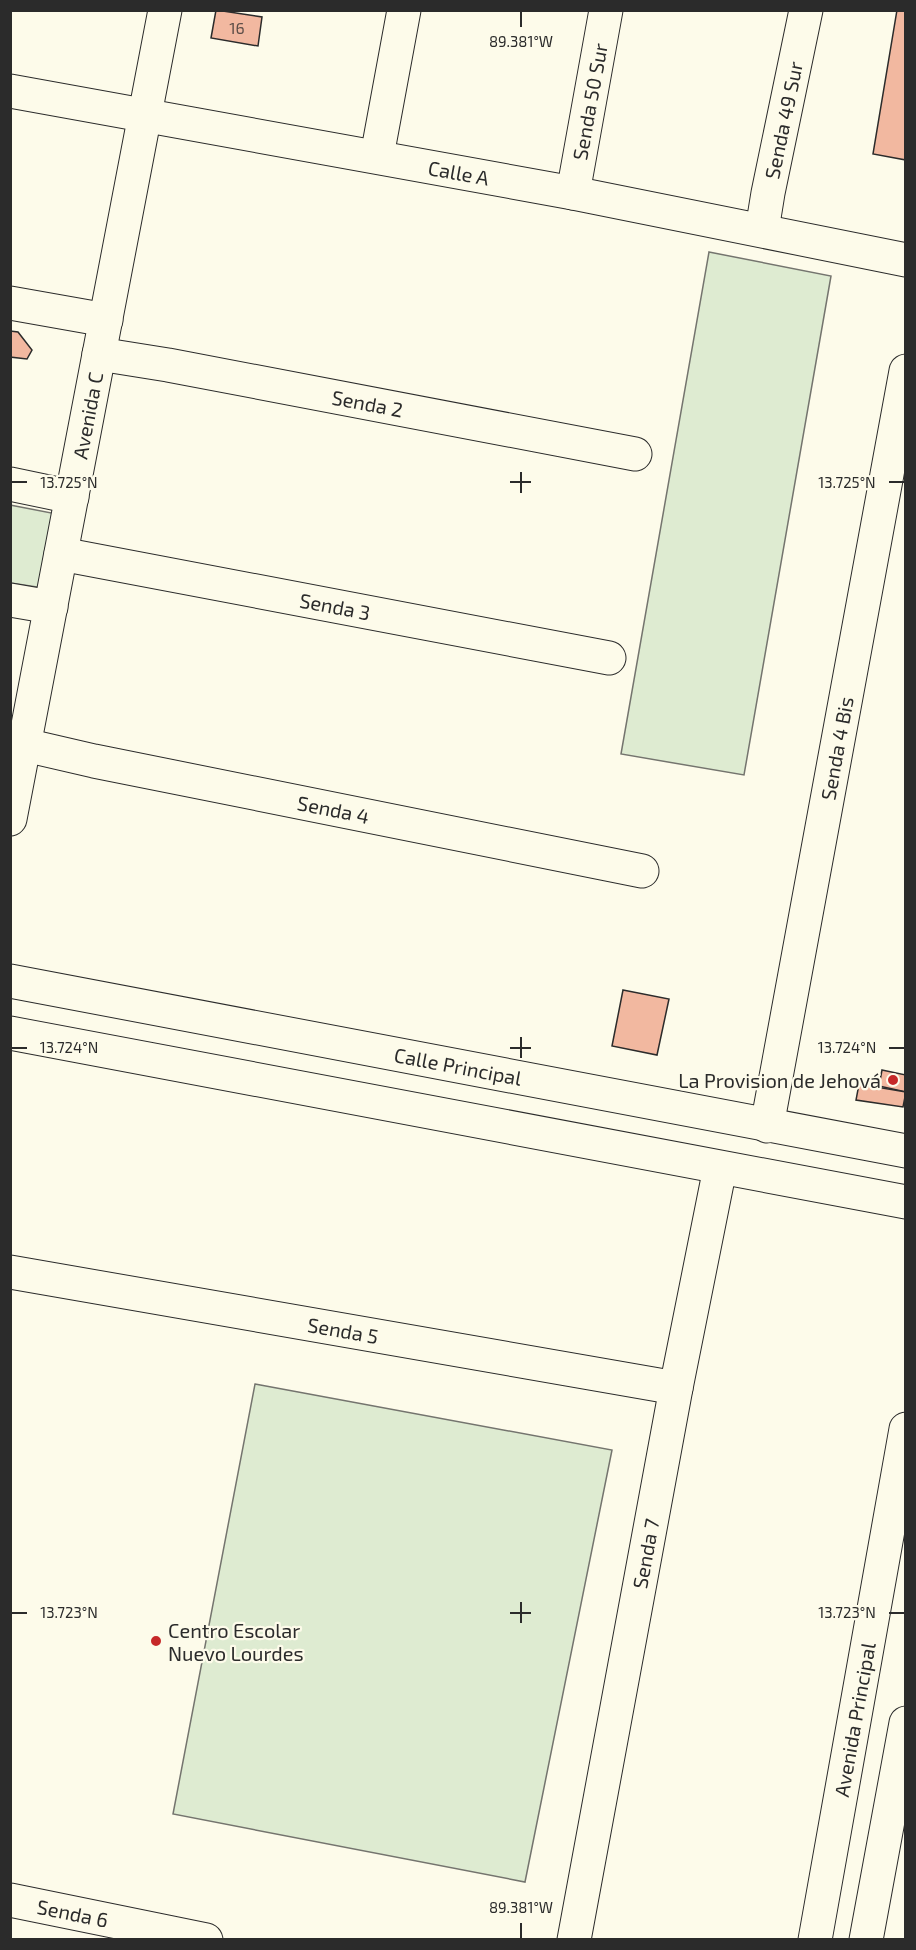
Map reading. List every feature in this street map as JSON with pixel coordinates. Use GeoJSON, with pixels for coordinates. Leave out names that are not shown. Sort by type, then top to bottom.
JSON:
{"type":"FeatureCollection","features":[{"type":"Feature","properties":{"kind":"street","name":"Avenida C"},"geometry":{"type":"LineString","coordinates":[[10,819],[14,785],[25,745],[165,10]]}},
{"type":"Feature","properties":{"kind":"street"},"geometry":{"type":"LineString","coordinates":[[376,156],[404,10]]}},
{"type":"Feature","properties":{"kind":"street","name":"Senda 50 Sur"},"geometry":{"type":"LineString","coordinates":[[573,192],[606,10]]}},
{"type":"Feature","properties":{"kind":"street","name":"Senda 49 Sur"},"geometry":{"type":"LineString","coordinates":[[762,230],[806,10]]}},
{"type":"Feature","properties":{"kind":"street","name":"Calle A"},"geometry":{"type":"LineString","coordinates":[[10,91],[573,192],[906,260]]}},
{"type":"Feature","properties":{"kind":"street"},"geometry":{"type":"LineString","coordinates":[[10,303],[106,320]]}},
{"type":"Feature","properties":{"kind":"street","name":"Senda 2"},"geometry":{"type":"LineString","coordinates":[[99,354],[168,365],[635,454]]}},
{"type":"Feature","properties":{"kind":"street","name":"Senda 4 Bis"},"geometry":{"type":"LineString","coordinates":[[767,1125],[906,371]]}},
{"type":"Feature","properties":{"kind":"street"},"geometry":{"type":"LineString","coordinates":[[10,484],[72,497]]}},
{"type":"Feature","properties":{"kind":"street","name":"Senda 3"},"geometry":{"type":"LineString","coordinates":[[61,554],[609,658]]}},
{"type":"Feature","properties":{"kind":"street"},"geometry":{"type":"LineString","coordinates":[[10,600],[51,607]]}},
{"type":"Feature","properties":{"kind":"street","name":"Senda 4"},"geometry":{"type":"LineString","coordinates":[[25,745],[642,871]]}},
{"type":"Feature","properties":{"kind":"street","name":"Calle Principal"},"geometry":{"type":"LineString","coordinates":[[10,981],[906,1151]]}},
{"type":"Feature","properties":{"kind":"street"},"geometry":{"type":"LineString","coordinates":[[10,1034],[906,1202]]}},
{"type":"Feature","properties":{"kind":"street","name":"Senda 7"},"geometry":{"type":"LineString","coordinates":[[574,1940],[676,1388],[720,1168]]}},
{"type":"Feature","properties":{"kind":"street","name":"Senda 5"},"geometry":{"type":"LineString","coordinates":[[10,1272],[676,1388]]}},
{"type":"Feature","properties":{"kind":"street","name":"Avenida Principal"},"geometry":{"type":"LineString","coordinates":[[815,1940],[906,1429]]}},
{"type":"Feature","properties":{"kind":"street"},"geometry":{"type":"LineString","coordinates":[[866,1940],[893,1857],[906,1723]]}},
{"type":"Feature","properties":{"kind":"street","name":"Senda 6"},"geometry":{"type":"LineString","coordinates":[[10,1900],[206,1940]]}},
{"type":"Feature","properties":{"kind":"green space"},"geometry":{"type":"Polygon","coordinates":[[[709,252],[831,276],[744,775],[621,754],[709,252]]]}},
{"type":"Feature","properties":{"kind":"green space"},"geometry":{"type":"Polygon","coordinates":[[[10,505],[62,515],[56,590],[11,583],[10,505]]]}},
{"type":"Feature","properties":{"kind":"green space"},"geometry":{"type":"Polygon","coordinates":[[[255,1384],[612,1450],[525,1882],[173,1814],[255,1384]]]}},
{"type":"Feature","properties":{"kind":"building"},"geometry":{"type":"Polygon","coordinates":[[[216,10],[262,17],[258,46],[211,38],[216,10]]]}},
{"type":"Feature","properties":{"kind":"building"},"geometry":{"type":"Polygon","coordinates":[[[897,10],[906,10],[906,160],[873,154],[897,10]]]}},
{"type":"Feature","properties":{"kind":"building"},"geometry":{"type":"Polygon","coordinates":[[[10,331],[18,332],[32,350],[27,359],[10,357],[10,331]]]}},
{"type":"Feature","properties":{"kind":"building"},"geometry":{"type":"Polygon","coordinates":[[[623,990],[669,999],[657,1055],[612,1046],[623,990]]]}},
{"type":"Feature","properties":{"kind":"building","name":"La Provision de Jehová"},"geometry":{"type":"Polygon","coordinates":[[[882,1070],[906,1075],[906,1092],[879,1086],[882,1070]]]}},
{"type":"Feature","properties":{"kind":"building"},"geometry":{"type":"Polygon","coordinates":[[[859,1084],[906,1092],[903,1107],[856,1100],[859,1084]]]}},
{"type":"Feature","properties":{"kind":"place","name":"La Provision de Jehová"},"geometry":{"type":"Point","coordinates":[893,1080]}},
{"type":"Feature","properties":{"kind":"place","name":"Centro Escolar Nuevo Lourdes"},"geometry":{"type":"Point","coordinates":[156,1641]}}]}
